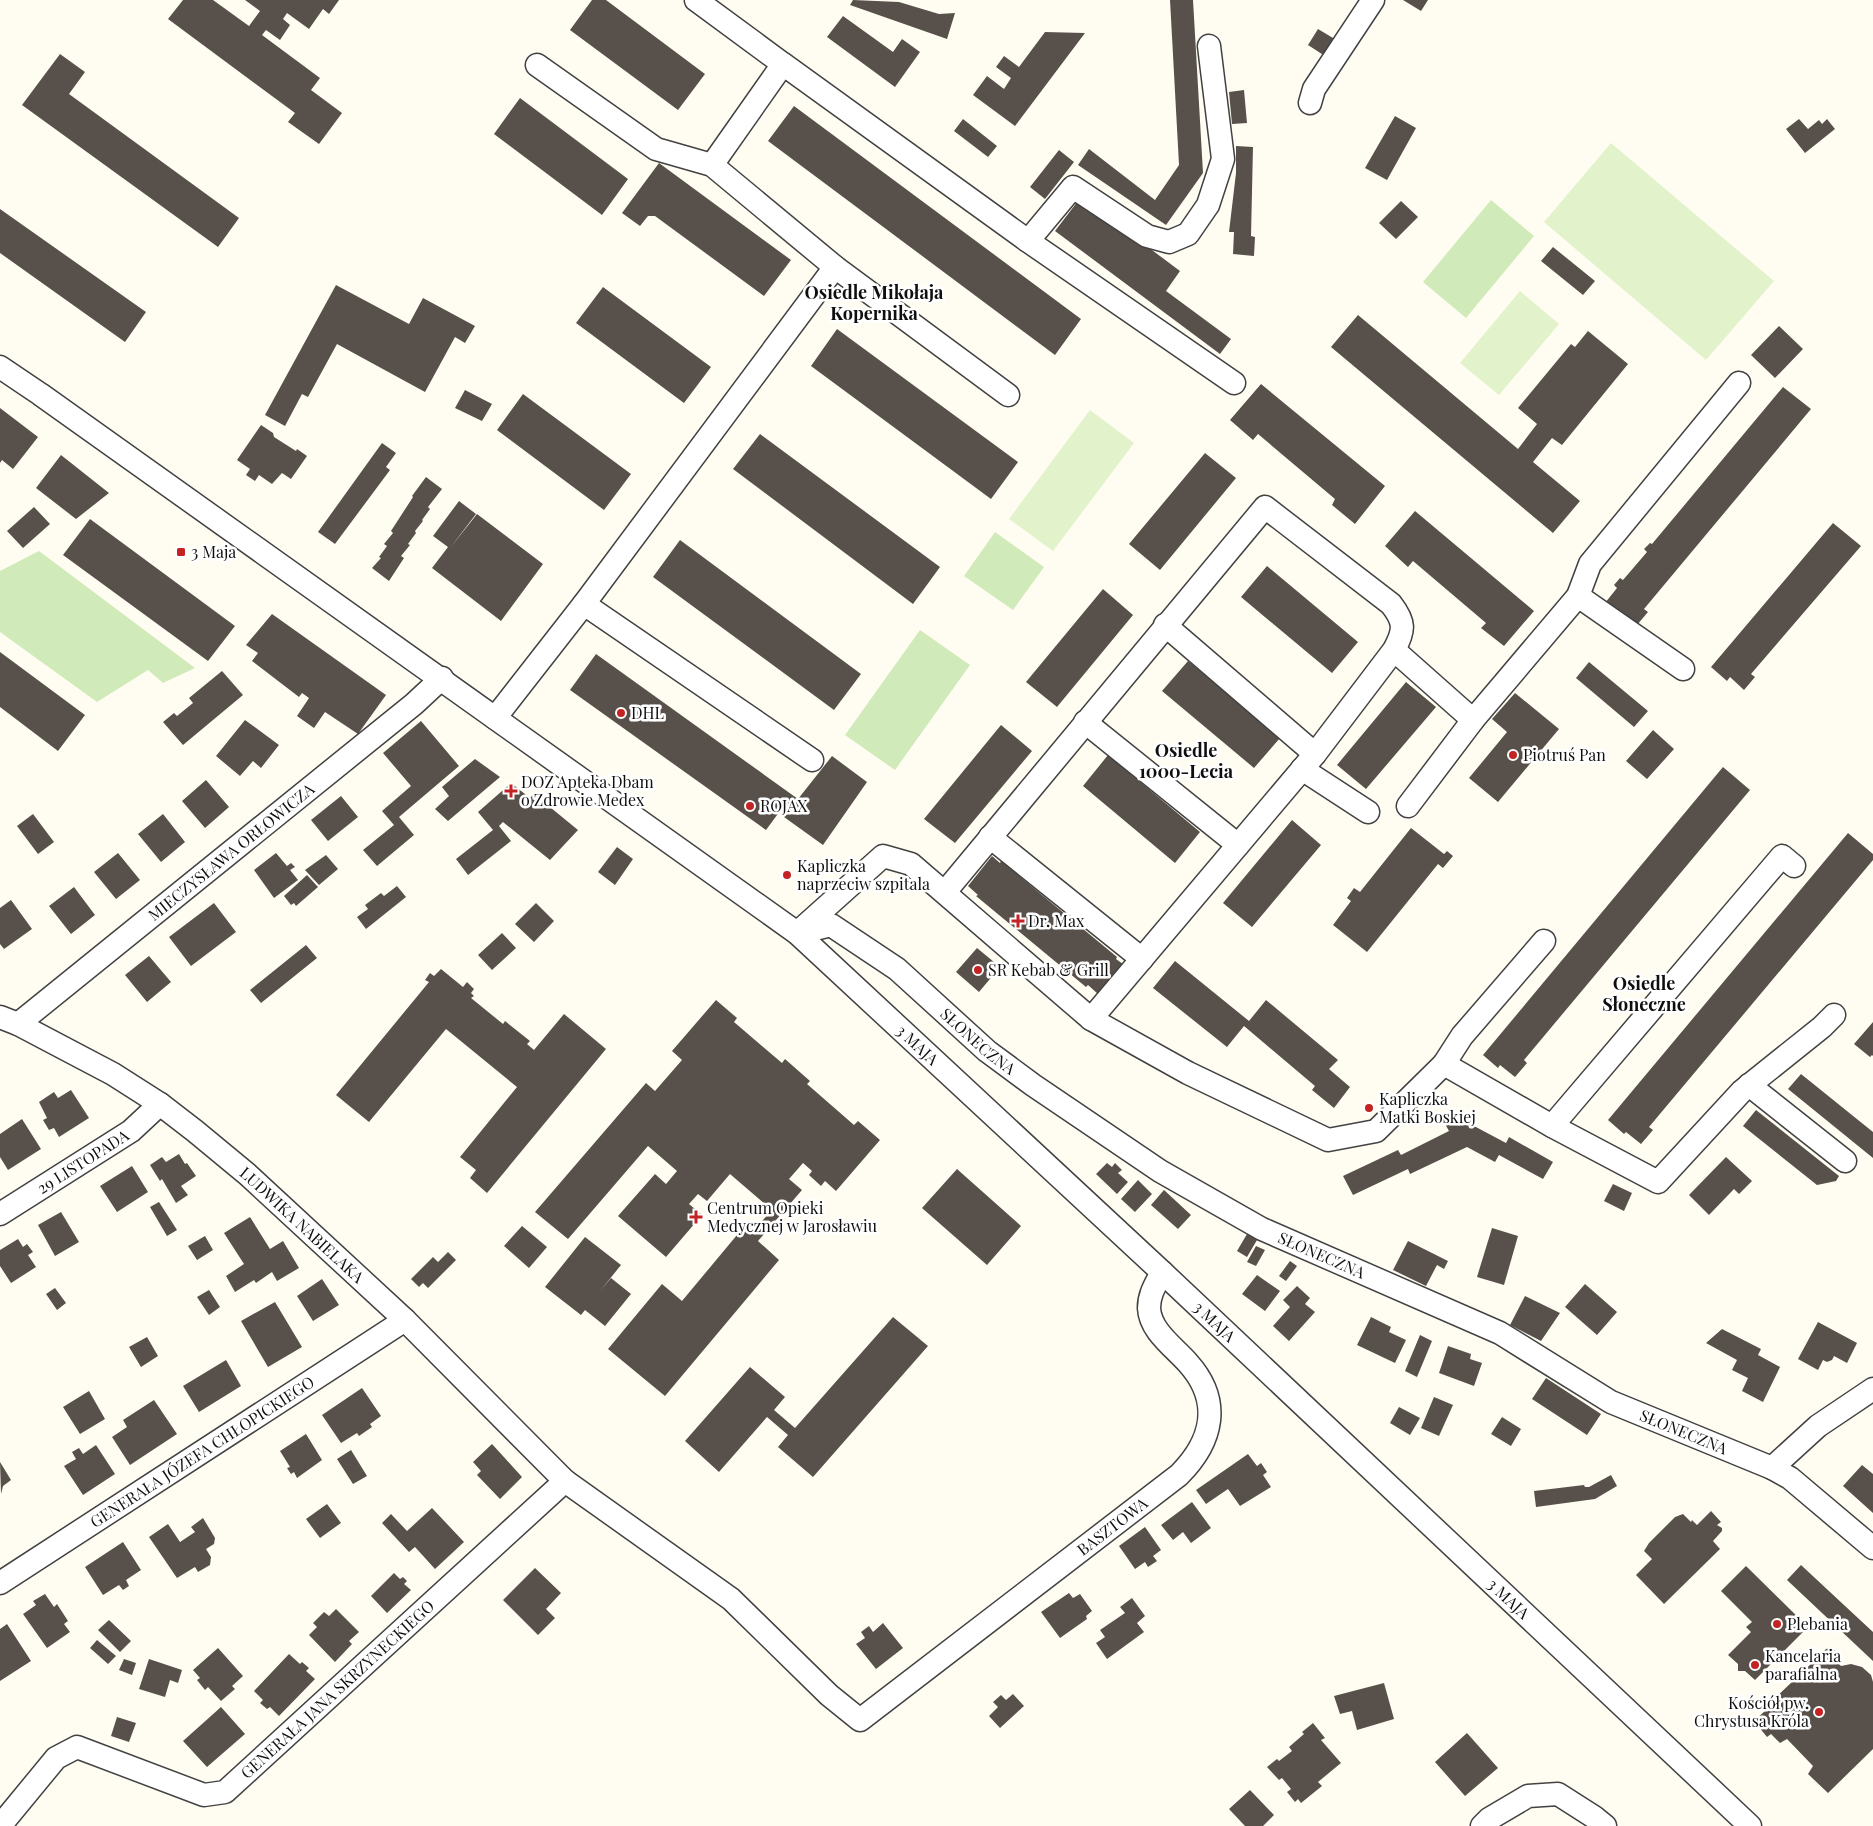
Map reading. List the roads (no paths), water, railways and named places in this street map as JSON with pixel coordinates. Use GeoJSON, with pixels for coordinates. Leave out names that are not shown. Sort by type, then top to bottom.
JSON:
{"type":"FeatureCollection","features":[{"type":"Feature","properties":{"kind":"street"},"geometry":{"type":"LineString","coordinates":[[696,0],[1028,240],[1234,382]]}},
{"type":"Feature","properties":{"kind":"street"},"geometry":{"type":"LineString","coordinates":[[1310,103],[1314,89],[1373,0]]}},
{"type":"Feature","properties":{"kind":"street"},"geometry":{"type":"LineString","coordinates":[[1028,240],[1073,187],[1148,236],[1169,242],[1188,234],[1208,205],[1223,159],[1210,46]]}},
{"type":"Feature","properties":{"kind":"street"},"geometry":{"type":"LineString","coordinates":[[712,165],[783,64]]}},
{"type":"Feature","properties":{"kind":"street"},"geometry":{"type":"LineString","coordinates":[[537,65],[656,149],[712,165],[835,267],[1008,395]]}},
{"type":"Feature","properties":{"kind":"street"},"geometry":{"type":"LineString","coordinates":[[495,718],[584,604],[835,267]]}},
{"type":"Feature","properties":{"kind":"street","name":"3 MAJA"},"geometry":{"type":"LineString","coordinates":[[0,367],[442,678],[495,718],[797,933],[1162,1272],[1750,1826]]}},
{"type":"Feature","properties":{"kind":"street"},"geometry":{"type":"LineString","coordinates":[[1408,806],[1473,720],[1578,596],[1590,564],[1739,382]]}},
{"type":"Feature","properties":{"kind":"street"},"geometry":{"type":"LineString","coordinates":[[945,892],[1265,507],[1391,604],[1398,613],[1402,624],[1402,636],[1394,650],[1309,761],[1091,1019]]}},
{"type":"Feature","properties":{"kind":"street"},"geometry":{"type":"LineString","coordinates":[[1578,596],[1683,669]]}},
{"type":"Feature","properties":{"kind":"street"},"geometry":{"type":"LineString","coordinates":[[584,604],[812,760]]}},
{"type":"Feature","properties":{"kind":"street"},"geometry":{"type":"LineString","coordinates":[[1165,625],[1309,761],[1368,812]]}},
{"type":"Feature","properties":{"kind":"street"},"geometry":{"type":"LineString","coordinates":[[1394,650],[1473,720]]}},
{"type":"Feature","properties":{"kind":"street","name":"MIECZYSŁAWA ORŁOWICZA"},"geometry":{"type":"LineString","coordinates":[[9,1021],[400,717],[442,678]]}},
{"type":"Feature","properties":{"kind":"street"},"geometry":{"type":"LineString","coordinates":[[1086,722],[1238,845]]}},
{"type":"Feature","properties":{"kind":"street"},"geometry":{"type":"LineString","coordinates":[[990,837],[1142,959]]}},
{"type":"Feature","properties":{"kind":"street"},"geometry":{"type":"LineString","coordinates":[[797,933],[883,856],[911,864],[1091,1019],[1188,1072],[1328,1140],[1376,1131],[1444,1064],[1462,1036],[1544,941]]}},
{"type":"Feature","properties":{"kind":"street"},"geometry":{"type":"LineString","coordinates":[[1552,1126],[1782,856],[1794,866]]}},
{"type":"Feature","properties":{"kind":"street","name":"SŁONECZNA"},"geometry":{"type":"LineString","coordinates":[[797,933],[831,925],[897,969],[987,1051],[1032,1085],[1160,1171],[1262,1230],[1500,1333],[1611,1402],[1663,1425],[1772,1468],[1790,1478],[1873,1548]]}},
{"type":"Feature","properties":{"kind":"street"},"geometry":{"type":"LineString","coordinates":[[1444,1064],[1552,1126],[1658,1182],[1742,1091],[1822,1027],[1834,1015]]}},
{"type":"Feature","properties":{"kind":"street","name":"LUDWIKA NABIELAKA"},"geometry":{"type":"LineString","coordinates":[[9,1021],[113,1074],[160,1104],[195,1130],[247,1174],[405,1320],[565,1482],[731,1599],[829,1695],[860,1720]]}},
{"type":"Feature","properties":{"kind":"street"},"geometry":{"type":"LineString","coordinates":[[1749,1085],[1845,1161]]}},
{"type":"Feature","properties":{"kind":"street","name":"29 LISTOPADA"},"geometry":{"type":"LineString","coordinates":[[0,1214],[130,1130],[160,1104]]}},
{"type":"Feature","properties":{"kind":"street","name":"BASZTOWA"},"geometry":{"type":"LineString","coordinates":[[860,1720],[1179,1475],[1194,1460],[1207,1433],[1210,1418],[1207,1396],[1200,1380],[1189,1364],[1166,1341],[1153,1323],[1149,1308],[1151,1292],[1162,1272]]}},
{"type":"Feature","properties":{"kind":"street","name":"GENERAŁA JÓZEFA CHŁOPICKIEGO"},"geometry":{"type":"LineString","coordinates":[[0,1583],[405,1320]]}},
{"type":"Feature","properties":{"kind":"street"},"geometry":{"type":"LineString","coordinates":[[1772,1468],[1818,1426],[1873,1389]]}},
{"type":"Feature","properties":{"kind":"street","name":"GENERAŁA JANA SKRZYNECKIEGO"},"geometry":{"type":"LineString","coordinates":[[0,1826],[30,1787],[56,1758],[77,1747],[204,1795],[225,1792],[565,1482]]}},
{"type":"Feature","properties":{"kind":"street"},"geometry":{"type":"LineString","coordinates":[[1482,1826],[1489,1819],[1528,1796],[1558,1794],[1605,1826]]}},
{"type":"Feature","properties":{"kind":"place","name":"3 Maja"},"geometry":{"type":"Point","coordinates":[181,552]}},
{"type":"Feature","properties":{"kind":"place","name":"DHL"},"geometry":{"type":"Point","coordinates":[621,713]}},
{"type":"Feature","properties":{"kind":"place","name":"Piotruś Pan"},"geometry":{"type":"Point","coordinates":[1513,755]}},
{"type":"Feature","properties":{"kind":"place","name":"DOZ Apteka Dbam o Zdrowie Medex"},"geometry":{"type":"Point","coordinates":[511,791]}},
{"type":"Feature","properties":{"kind":"place","name":"ROJAX"},"geometry":{"type":"Point","coordinates":[750,806]}},
{"type":"Feature","properties":{"kind":"place","name":"Kapliczka naprzeciw szpitala"},"geometry":{"type":"Point","coordinates":[787,875]}},
{"type":"Feature","properties":{"kind":"place","name":"Dr. Max"},"geometry":{"type":"Point","coordinates":[1018,921]}},
{"type":"Feature","properties":{"kind":"place","name":"SR Kebab & Grill"},"geometry":{"type":"Point","coordinates":[978,970]}},
{"type":"Feature","properties":{"kind":"place","name":"Kapliczka Matki Boskiej"},"geometry":{"type":"Point","coordinates":[1369,1108]}},
{"type":"Feature","properties":{"kind":"place","name":"Centrum Opieki Medycznej w Jarosławiu"},"geometry":{"type":"Point","coordinates":[696,1217]}},
{"type":"Feature","properties":{"kind":"place","name":"Plebania"},"geometry":{"type":"Point","coordinates":[1777,1624]}},
{"type":"Feature","properties":{"kind":"place","name":"Kancelaria parafialna"},"geometry":{"type":"Point","coordinates":[1755,1665]}},
{"type":"Feature","properties":{"kind":"place","name":"Kościół pw. Chrystusa Króla"},"geometry":{"type":"Point","coordinates":[1819,1712]}},
{"type":"Feature","properties":{"kind":"district","name":"Osiedle Mikołaja Kopernika"},"geometry":{"type":"Point","coordinates":[874,303]}},
{"type":"Feature","properties":{"kind":"district","name":"Osiedle 1000-Lecia"},"geometry":{"type":"Point","coordinates":[1186,761]}},
{"type":"Feature","properties":{"kind":"district","name":"Osiedle Słoneczne"},"geometry":{"type":"Point","coordinates":[1644,994]}}]}
